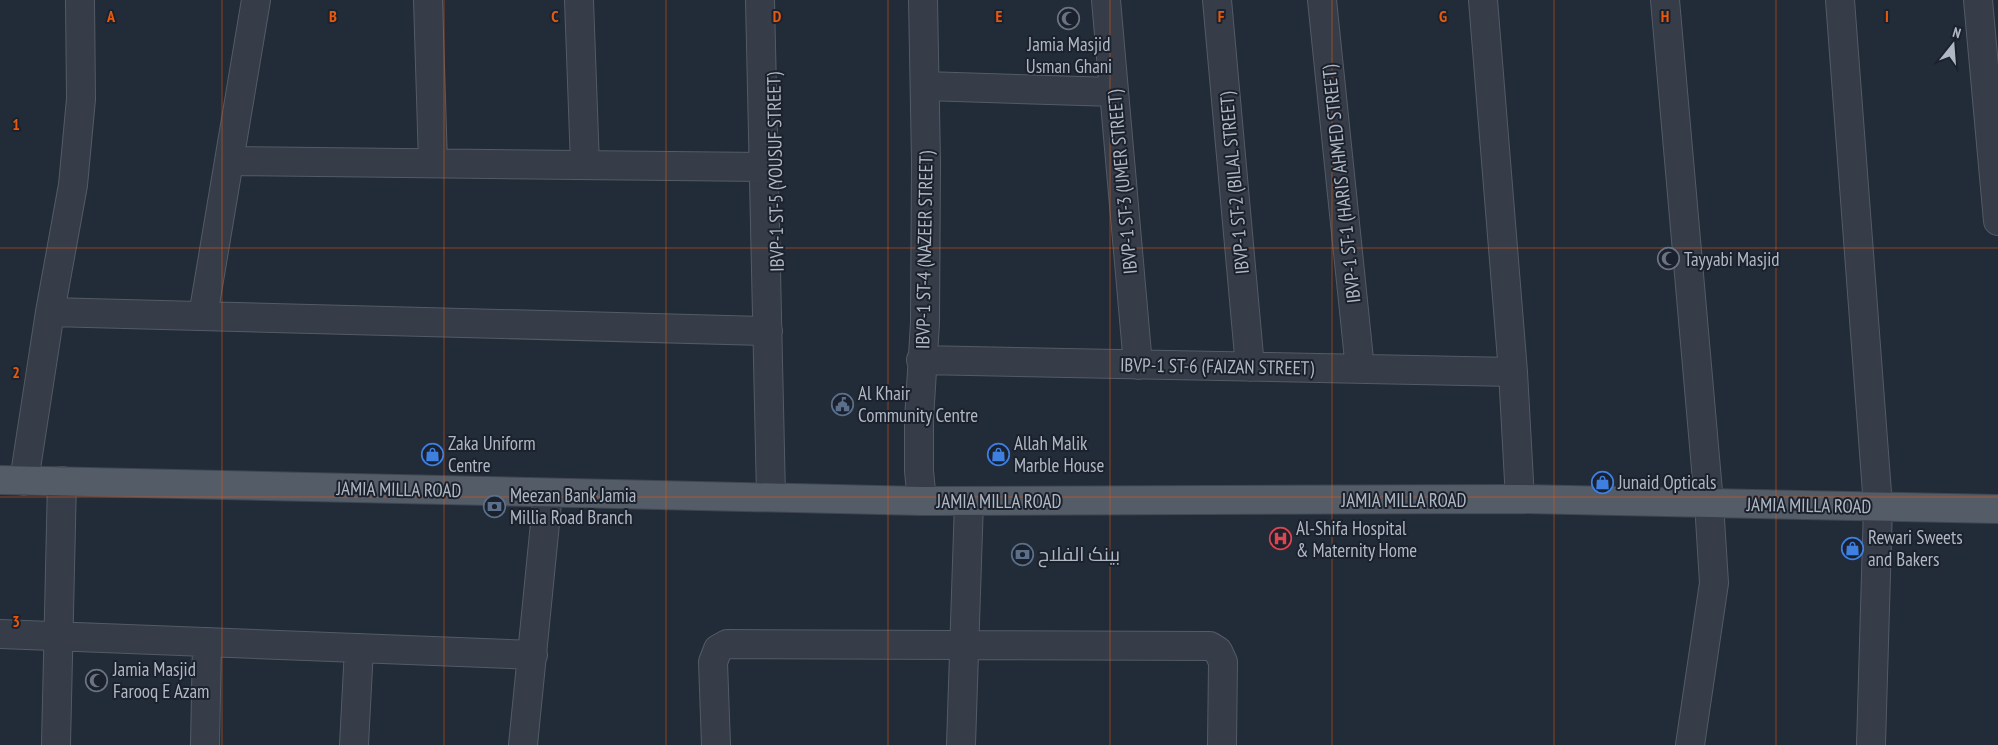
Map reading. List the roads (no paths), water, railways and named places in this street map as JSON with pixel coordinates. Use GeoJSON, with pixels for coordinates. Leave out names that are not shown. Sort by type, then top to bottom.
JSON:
{"type":"FeatureCollection","features":[{"type":"Feature","properties":{"kind":"main road","name":"JAMIA MILLA ROAD"},"geometry":{"type":"LineString","coordinates":[[12,481],[772,496],[922,501],[1520,500],[1998,509]]}},
{"type":"Feature","properties":{"kind":"street"},"geometry":{"type":"LineString","coordinates":[[12,481],[50,312],[73,185],[81,99],[80,0]]}},
{"type":"Feature","properties":{"kind":"street"},"geometry":{"type":"LineString","coordinates":[[203,316],[256,0]]}},
{"type":"Feature","properties":{"kind":"street"},"geometry":{"type":"LineString","coordinates":[[428,0],[433,163]]}},
{"type":"Feature","properties":{"kind":"street"},"geometry":{"type":"LineString","coordinates":[[579,0],[585,165]]}},
{"type":"Feature","properties":{"kind":"street"},"geometry":{"type":"LineString","coordinates":[[760,0],[764,167],[773,337],[772,496]]}},
{"type":"Feature","properties":{"kind":"street","name":"IBVP-1 ST-5 (YOUSUF STREET)"},"geometry":{"type":"LineString","coordinates":[[772,0],[773,337]]}},
{"type":"Feature","properties":{"kind":"street","name":"IBVP-1 ST-4 (NAZEER STREET)"},"geometry":{"type":"LineString","coordinates":[[922,501],[919,471],[919,419],[925,323],[923,0]]}},
{"type":"Feature","properties":{"kind":"street","name":"IBVP-1 ST-3 (UMER STREET)"},"geometry":{"type":"LineString","coordinates":[[1106,0],[1138,365]]}},
{"type":"Feature","properties":{"kind":"street","name":"IBVP-1 ST-2 (BILAL STREET)"},"geometry":{"type":"LineString","coordinates":[[1217,0],[1250,367]]}},
{"type":"Feature","properties":{"kind":"street","name":"IBVP-1 ST-1 (HARIS AHMED STREET)"},"geometry":{"type":"LineString","coordinates":[[1322,0],[1360,368]]}},
{"type":"Feature","properties":{"kind":"street"},"geometry":{"type":"LineString","coordinates":[[1484,0],[1513,372],[1520,500]]}},
{"type":"Feature","properties":{"kind":"street"},"geometry":{"type":"LineString","coordinates":[[1665,0],[1709,503],[1714,583],[1690,745]]}},
{"type":"Feature","properties":{"kind":"street"},"geometry":{"type":"LineString","coordinates":[[1840,0],[1878,506],[1871,745]]}},
{"type":"Feature","properties":{"kind":"street"},"geometry":{"type":"LineString","coordinates":[[1978,0],[1998,221]]}},
{"type":"Feature","properties":{"kind":"street"},"geometry":{"type":"LineString","coordinates":[[925,86],[1114,92]]}},
{"type":"Feature","properties":{"kind":"street"},"geometry":{"type":"LineString","coordinates":[[229,161],[764,167]]}},
{"type":"Feature","properties":{"kind":"street"},"geometry":{"type":"LineString","coordinates":[[50,312],[773,337]]}},
{"type":"Feature","properties":{"kind":"street","name":"IBVP-1 ST-6 (FAIZAN STREET)"},"geometry":{"type":"LineString","coordinates":[[922,360],[1513,372]]}},
{"type":"Feature","properties":{"kind":"street"},"geometry":{"type":"LineString","coordinates":[[56,745],[62,481]]}},
{"type":"Feature","properties":{"kind":"street"},"geometry":{"type":"LineString","coordinates":[[523,745],[548,493]]}},
{"type":"Feature","properties":{"kind":"street"},"geometry":{"type":"LineString","coordinates":[[961,745],[969,501]]}},
{"type":"Feature","properties":{"kind":"street"},"geometry":{"type":"LineString","coordinates":[[0,634],[533,655]]}},
{"type":"Feature","properties":{"kind":"street"},"geometry":{"type":"LineString","coordinates":[[205,745],[207,642]]}},
{"type":"Feature","properties":{"kind":"street"},"geometry":{"type":"LineString","coordinates":[[716,745],[713,662],[718,649],[727,644],[1210,646],[1218,651],[1222,662],[1222,745]]}},
{"type":"Feature","properties":{"kind":"street"},"geometry":{"type":"LineString","coordinates":[[354,745],[359,648]]}},
{"type":"Feature","properties":{"kind":"place","name":"Jamia Masjid Usman Ghani"},"geometry":{"type":"Point","coordinates":[1069,18]}},
{"type":"Feature","properties":{"kind":"place","name":"Tayyabi Masjid"},"geometry":{"type":"Point","coordinates":[1668,259]}},
{"type":"Feature","properties":{"kind":"place","name":"Al Khair Community Centre"},"geometry":{"type":"Point","coordinates":[842,404]}},
{"type":"Feature","properties":{"kind":"place","name":"Zaka Uniform Centre"},"geometry":{"type":"Point","coordinates":[432,454]}},
{"type":"Feature","properties":{"kind":"place","name":"Allah Malik Marble House"},"geometry":{"type":"Point","coordinates":[998,454]}},
{"type":"Feature","properties":{"kind":"place","name":"Junaid Opticals"},"geometry":{"type":"Point","coordinates":[1602,482]}},
{"type":"Feature","properties":{"kind":"place","name":"Meezan Bank Jamia Millia Road Branch"},"geometry":{"type":"Point","coordinates":[494,506]}},
{"type":"Feature","properties":{"kind":"place","name":"Al-Shifa Hospital & Maternity Home"},"geometry":{"type":"Point","coordinates":[1280,539]}},
{"type":"Feature","properties":{"kind":"place","name":"Rewari Sweets and Bakers"},"geometry":{"type":"Point","coordinates":[1852,548]}},
{"type":"Feature","properties":{"kind":"place","name":"بینک الفلاح"},"geometry":{"type":"Point","coordinates":[1022,554]}},
{"type":"Feature","properties":{"kind":"place","name":"Jamia Masjid Farooq E Azam"},"geometry":{"type":"Point","coordinates":[97,680]}}]}
